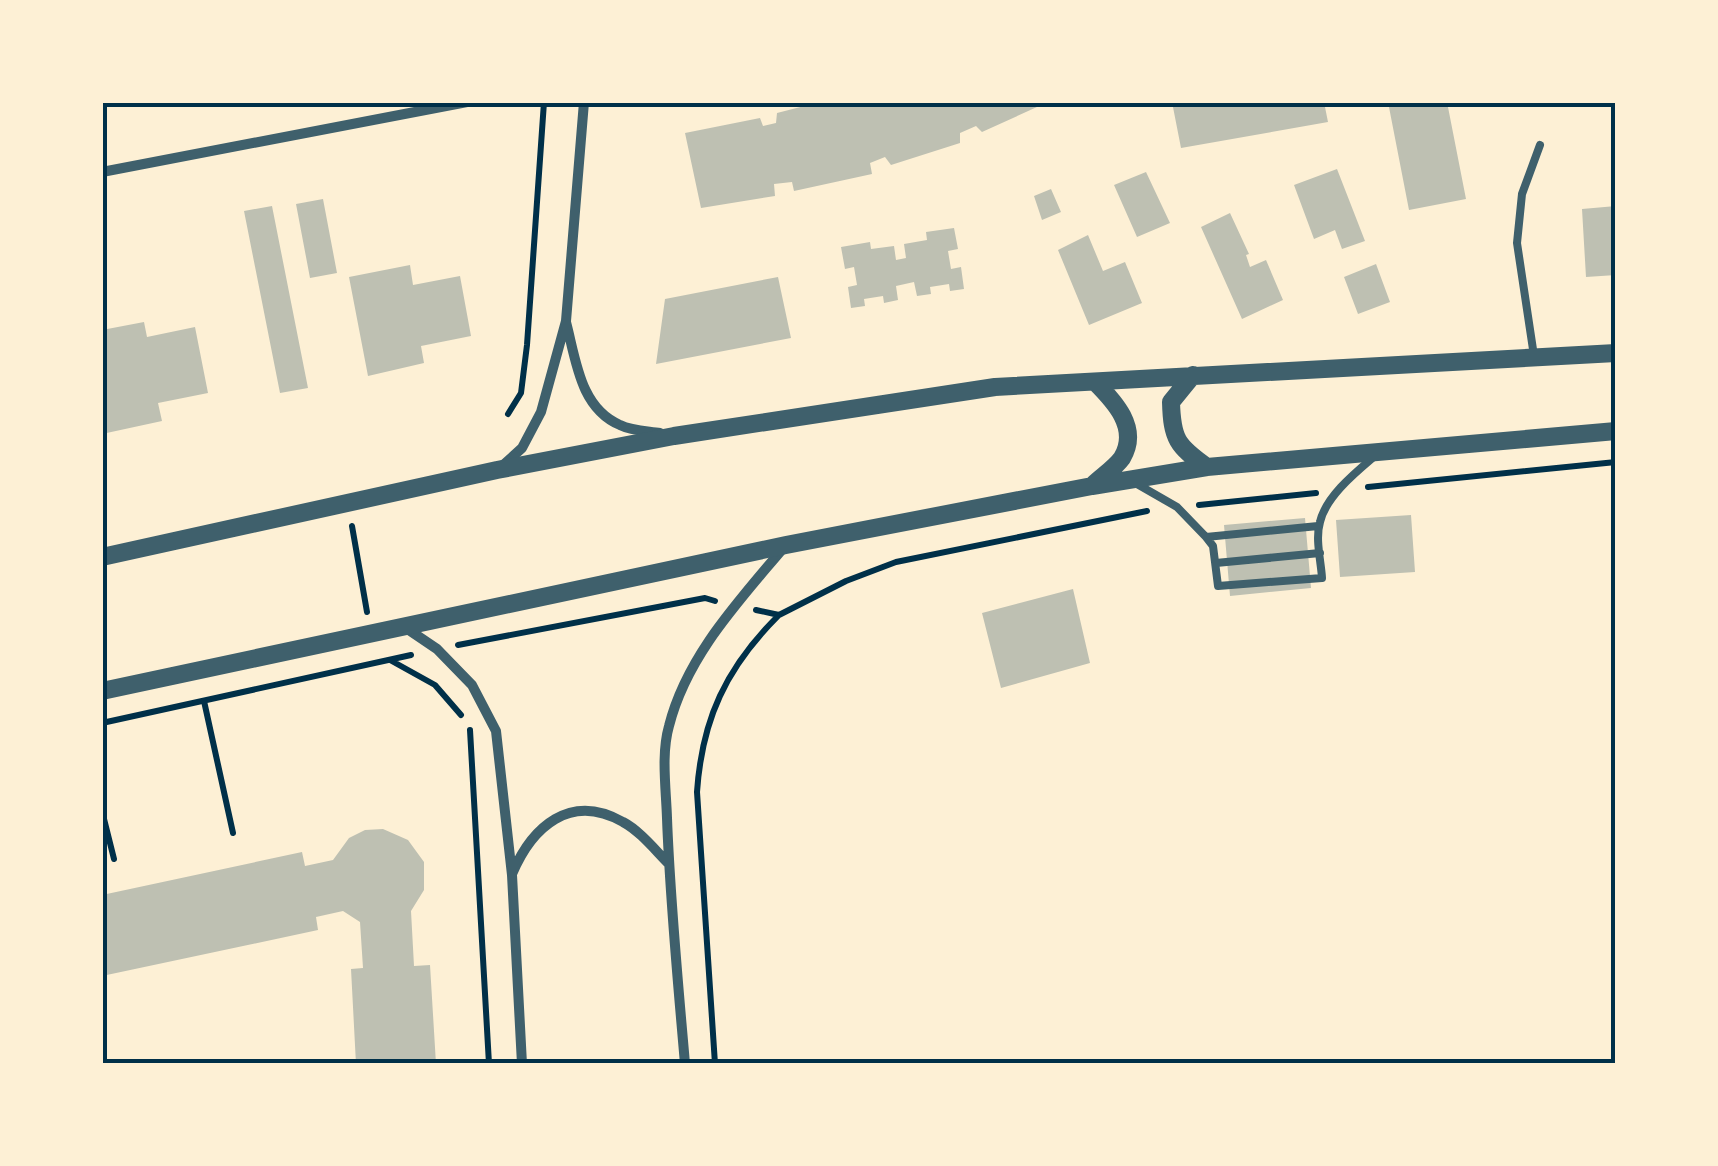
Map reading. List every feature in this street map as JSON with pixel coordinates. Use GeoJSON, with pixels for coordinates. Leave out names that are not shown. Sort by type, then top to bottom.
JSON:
{"type":"FeatureCollection","features":[{"type":"Feature","properties":{"kind":"street"},"geometry":{"type":"LineString","coordinates":[[102,172],[467,102]]}},
{"type":"Feature","properties":{"kind":"street"},"geometry":{"type":"LineString","coordinates":[[497,470],[522,448],[540,412],[566,321],[584,102]]}},
{"type":"Feature","properties":{"kind":"street"},"geometry":{"type":"LineString","coordinates":[[566,321],[582,386],[598,412],[622,426],[674,436]]}},
{"type":"Feature","properties":{"kind":"street"},"geometry":{"type":"LineString","coordinates":[[102,558],[497,470],[674,436],[995,388],[1616,354]]}},
{"type":"Feature","properties":{"kind":"street"},"geometry":{"type":"LineString","coordinates":[[1192,376],[1171,402],[1171,427],[1183,450],[1207,466]]}},
{"type":"Feature","properties":{"kind":"street"},"geometry":{"type":"LineString","coordinates":[[1092,486],[1122,457],[1128,431],[1120,409],[1095,382]]}},
{"type":"Feature","properties":{"kind":"street"},"geometry":{"type":"LineString","coordinates":[[102,691],[786,546],[1207,466],[1616,431]]}},
{"type":"Feature","properties":{"kind":"street"},"geometry":{"type":"LineString","coordinates":[[684,1064],[669,864],[668,727],[705,647],[786,546]]}},
{"type":"Feature","properties":{"kind":"street"},"geometry":{"type":"LineString","coordinates":[[406,628],[437,649],[472,685],[496,730],[512,874],[522,1064]]}},
{"type":"Feature","properties":{"kind":"street"},"geometry":{"type":"LineString","coordinates":[[512,874],[532,835],[552,820],[576,812],[600,813],[624,822],[669,864]]}},
{"type":"Feature","properties":{"kind":"lane"},"geometry":{"type":"LineString","coordinates":[[1534,356],[1517,243],[1522,194],[1540,144]]}},
{"type":"Feature","properties":{"kind":"lane"},"geometry":{"type":"LineString","coordinates":[[1128,480],[1177,507],[1214,546],[1218,586],[1322,578],[1318,526],[1339,490],[1379,452]]}},
{"type":"Feature","properties":{"kind":"lane"},"geometry":{"type":"LineString","coordinates":[[1206,537],[1318,526]]}},
{"type":"Feature","properties":{"kind":"lane"},"geometry":{"type":"LineString","coordinates":[[1216,562],[1320,553]]}},
{"type":"Feature","properties":{"kind":"path"},"geometry":{"type":"LineString","coordinates":[[508,414],[521,393],[527,344],[544,102]]}},
{"type":"Feature","properties":{"kind":"path"},"geometry":{"type":"LineString","coordinates":[[715,1064],[697,792],[700,748],[733,670],[779,615],[896,562],[1177,507],[1616,462]]}},
{"type":"Feature","properties":{"kind":"path"},"geometry":{"type":"LineString","coordinates":[[352,523],[367,613]]}},
{"type":"Feature","properties":{"kind":"path"},"geometry":{"type":"LineString","coordinates":[[102,723],[437,649],[705,598],[779,615]]}},
{"type":"Feature","properties":{"kind":"path"},"geometry":{"type":"LineString","coordinates":[[390,660],[435,685],[458,709],[470,731],[489,1064]]}},
{"type":"Feature","properties":{"kind":"path"},"geometry":{"type":"LineString","coordinates":[[204,701],[233,833]]}},
{"type":"Feature","properties":{"kind":"path"},"geometry":{"type":"LineString","coordinates":[[102,811],[114,859]]}},
{"type":"Feature","properties":{"kind":"building"},"geometry":{"type":"Polygon","coordinates":[[[820,102],[1048,102],[982,132],[976,126],[960,133],[960,143],[891,165],[885,157],[870,163],[872,174],[794,191],[792,182],[774,184],[775,196],[701,208],[685,133],[760,118],[763,126],[776,123],[777,113],[820,102]]]}},
{"type":"Feature","properties":{"kind":"building"},"geometry":{"type":"Polygon","coordinates":[[[1172,102],[1324,102],[1328,122],[1181,148],[1172,102]]]}},
{"type":"Feature","properties":{"kind":"building"},"geometry":{"type":"Polygon","coordinates":[[[1388,102],[1447,102],[1466,199],[1409,210],[1388,102]]]}},
{"type":"Feature","properties":{"kind":"building"},"geometry":{"type":"Polygon","coordinates":[[[1337,169],[1365,241],[1342,249],[1335,230],[1314,239],[1294,185],[1337,169]]]}},
{"type":"Feature","properties":{"kind":"building"},"geometry":{"type":"Polygon","coordinates":[[[1146,172],[1170,223],[1137,237],[1114,185],[1146,172]]]}},
{"type":"Feature","properties":{"kind":"building"},"geometry":{"type":"Polygon","coordinates":[[[1051,189],[1061,212],[1042,220],[1034,196],[1051,189]]]}},
{"type":"Feature","properties":{"kind":"building"},"geometry":{"type":"Polygon","coordinates":[[[323,199],[337,273],[310,278],[296,204],[323,199]]]}},
{"type":"Feature","properties":{"kind":"building"},"geometry":{"type":"Polygon","coordinates":[[[272,206],[308,388],[280,393],[244,211],[272,206]]]}},
{"type":"Feature","properties":{"kind":"building"},"geometry":{"type":"Polygon","coordinates":[[[1616,206],[1616,275],[1586,277],[1582,209],[1616,206]]]}},
{"type":"Feature","properties":{"kind":"building"},"geometry":{"type":"Polygon","coordinates":[[[1230,213],[1249,254],[1246,255],[1250,267],[1266,260],[1283,300],[1242,319],[1201,227],[1230,213]]]}},
{"type":"Feature","properties":{"kind":"building"},"geometry":{"type":"Polygon","coordinates":[[[954,228],[958,249],[948,251],[951,269],[961,267],[964,289],[950,291],[949,284],[930,287],[931,294],[917,296],[914,282],[896,286],[898,300],[884,303],[883,296],[864,299],[865,306],[851,308],[848,287],[857,285],[854,267],[845,269],[841,247],[870,242],[871,249],[894,246],[896,260],[906,258],[904,244],[927,240],[926,232],[954,228]]]}},
{"type":"Feature","properties":{"kind":"building"},"geometry":{"type":"Polygon","coordinates":[[[1088,235],[1103,271],[1125,262],[1142,303],[1089,325],[1058,250],[1088,235]]]}},
{"type":"Feature","properties":{"kind":"building"},"geometry":{"type":"Polygon","coordinates":[[[1376,264],[1390,302],[1358,314],[1344,277],[1376,264]]]}},
{"type":"Feature","properties":{"kind":"building"},"geometry":{"type":"Polygon","coordinates":[[[410,265],[413,285],[460,276],[471,336],[421,346],[424,363],[368,376],[349,277],[410,265]]]}},
{"type":"Feature","properties":{"kind":"building"},"geometry":{"type":"Polygon","coordinates":[[[778,277],[791,338],[656,364],[665,299],[778,277]]]}},
{"type":"Feature","properties":{"kind":"building"},"geometry":{"type":"Polygon","coordinates":[[[144,322],[147,337],[195,327],[208,393],[158,403],[162,421],[102,434],[102,330],[144,322]]]}},
{"type":"Feature","properties":{"kind":"building"},"geometry":{"type":"Polygon","coordinates":[[[1411,515],[1415,572],[1340,577],[1336,520],[1411,515]]]}},
{"type":"Feature","properties":{"kind":"building"},"geometry":{"type":"Polygon","coordinates":[[[1305,518],[1311,588],[1230,596],[1224,525],[1305,518]]]}},
{"type":"Feature","properties":{"kind":"building"},"geometry":{"type":"Polygon","coordinates":[[[1073,589],[1090,663],[1001,688],[982,613],[1073,589]]]}},
{"type":"Feature","properties":{"kind":"building"},"geometry":{"type":"Polygon","coordinates":[[[383,829],[408,840],[424,862],[424,890],[411,911],[414,966],[430,965],[436,1064],[356,1064],[351,969],[363,968],[360,922],[343,911],[316,917],[318,930],[102,976],[102,895],[302,852],[305,866],[333,860],[349,838],[365,830],[383,829]]]}}]}
